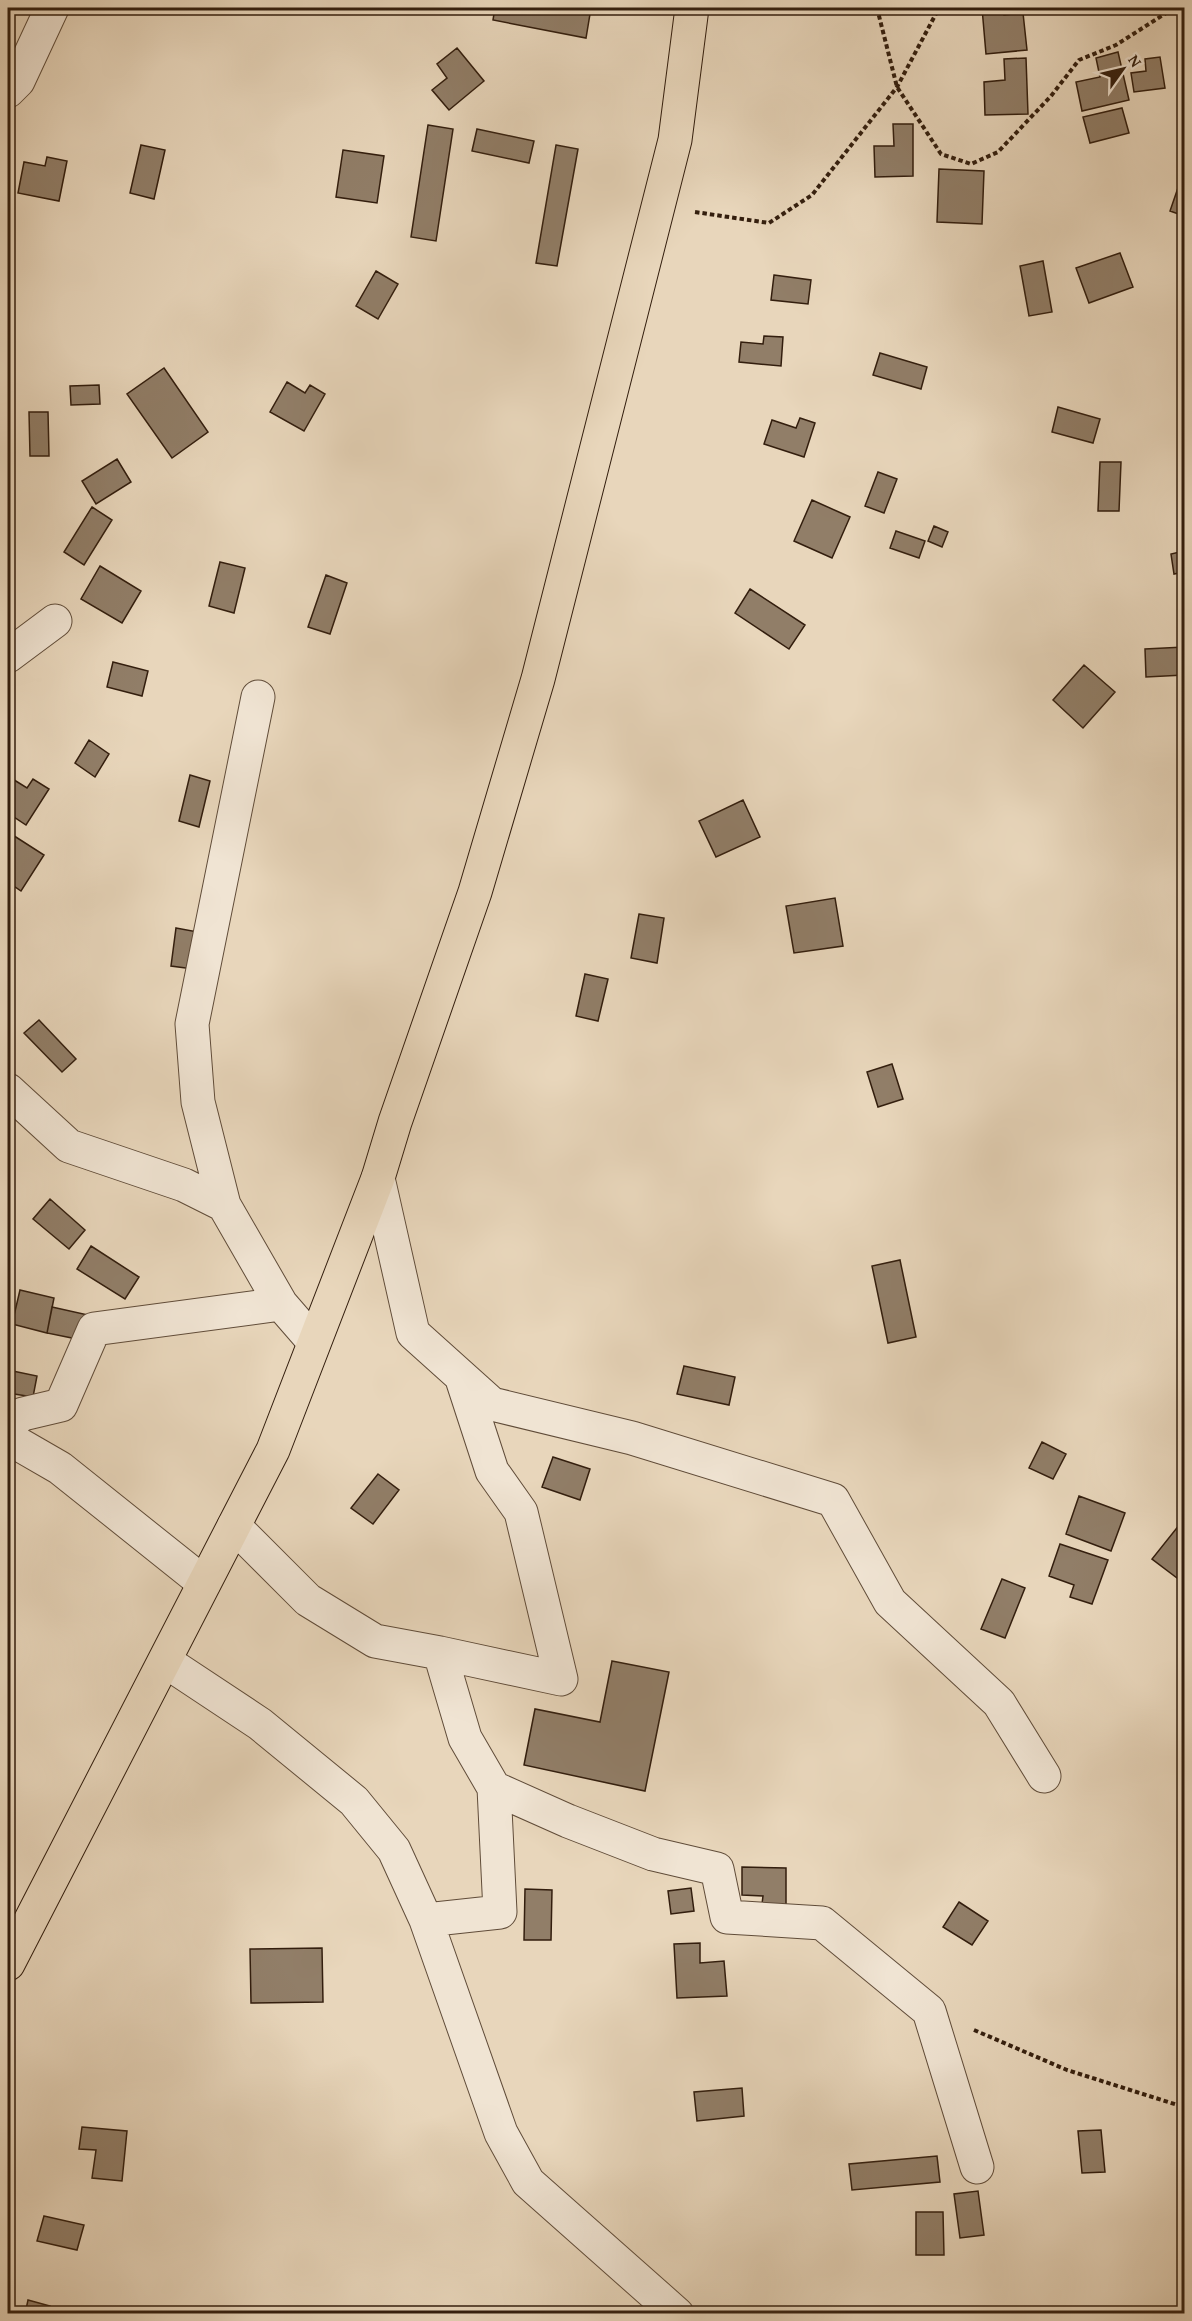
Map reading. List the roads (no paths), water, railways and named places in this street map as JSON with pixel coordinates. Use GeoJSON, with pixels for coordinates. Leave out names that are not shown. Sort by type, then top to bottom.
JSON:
{"type":"FeatureCollection","features":[{"type":"Feature","properties":{"kind":"main road"},"geometry":{"type":"LineString","coordinates":[[10,1955],[273,1450],[378,1178],[395,1122],[475,892],[538,679],[675,140],[692,8]]}},
{"type":"Feature","properties":{"kind":"lane"},"geometry":{"type":"LineString","coordinates":[[8,91],[18,81],[52,8]]}},
{"type":"Feature","properties":{"kind":"lane"},"geometry":{"type":"LineString","coordinates":[[8,656],[55,621]]}},
{"type":"Feature","properties":{"kind":"lane"},"geometry":{"type":"LineString","coordinates":[[258,697],[192,1024],[198,1102],[224,1205],[281,1304],[314,1342]]}},
{"type":"Feature","properties":{"kind":"lane"},"geometry":{"type":"LineString","coordinates":[[8,1090],[69,1146],[184,1185],[224,1205]]}},
{"type":"Feature","properties":{"kind":"lane"},"geometry":{"type":"LineString","coordinates":[[378,1178],[413,1333],[492,1404],[632,1438],[833,1500],[890,1602],[999,1703],[1044,1776]]}},
{"type":"Feature","properties":{"kind":"lane"},"geometry":{"type":"LineString","coordinates":[[8,1423],[23,1414],[61,1405],[94,1329],[281,1304]]}},
{"type":"Feature","properties":{"kind":"lane"},"geometry":{"type":"LineString","coordinates":[[234,1526],[308,1600],[375,1641],[561,1679],[521,1512],[492,1471],[462,1376]]}},
{"type":"Feature","properties":{"kind":"lane"},"geometry":{"type":"LineString","coordinates":[[8,1438],[60,1468],[204,1583]]}},
{"type":"Feature","properties":{"kind":"lane"},"geometry":{"type":"LineString","coordinates":[[426,1920],[500,1912],[494,1788],[465,1738],[440,1653]]}},
{"type":"Feature","properties":{"kind":"lane"},"geometry":{"type":"LineString","coordinates":[[165,1661],[260,1724],[354,1801],[394,1850],[426,1920],[501,2133],[528,2182],[677,2313]]}},
{"type":"Feature","properties":{"kind":"lane"},"geometry":{"type":"LineString","coordinates":[[494,1788],[568,1821],[653,1854],[717,1869],[727,1917],[822,1923],[929,2011],[977,2167]]}},
{"type":"Feature","properties":{"kind":"waterway"},"geometry":{"type":"LineString","coordinates":[[1184,1952],[1184,1957]]}}]}
